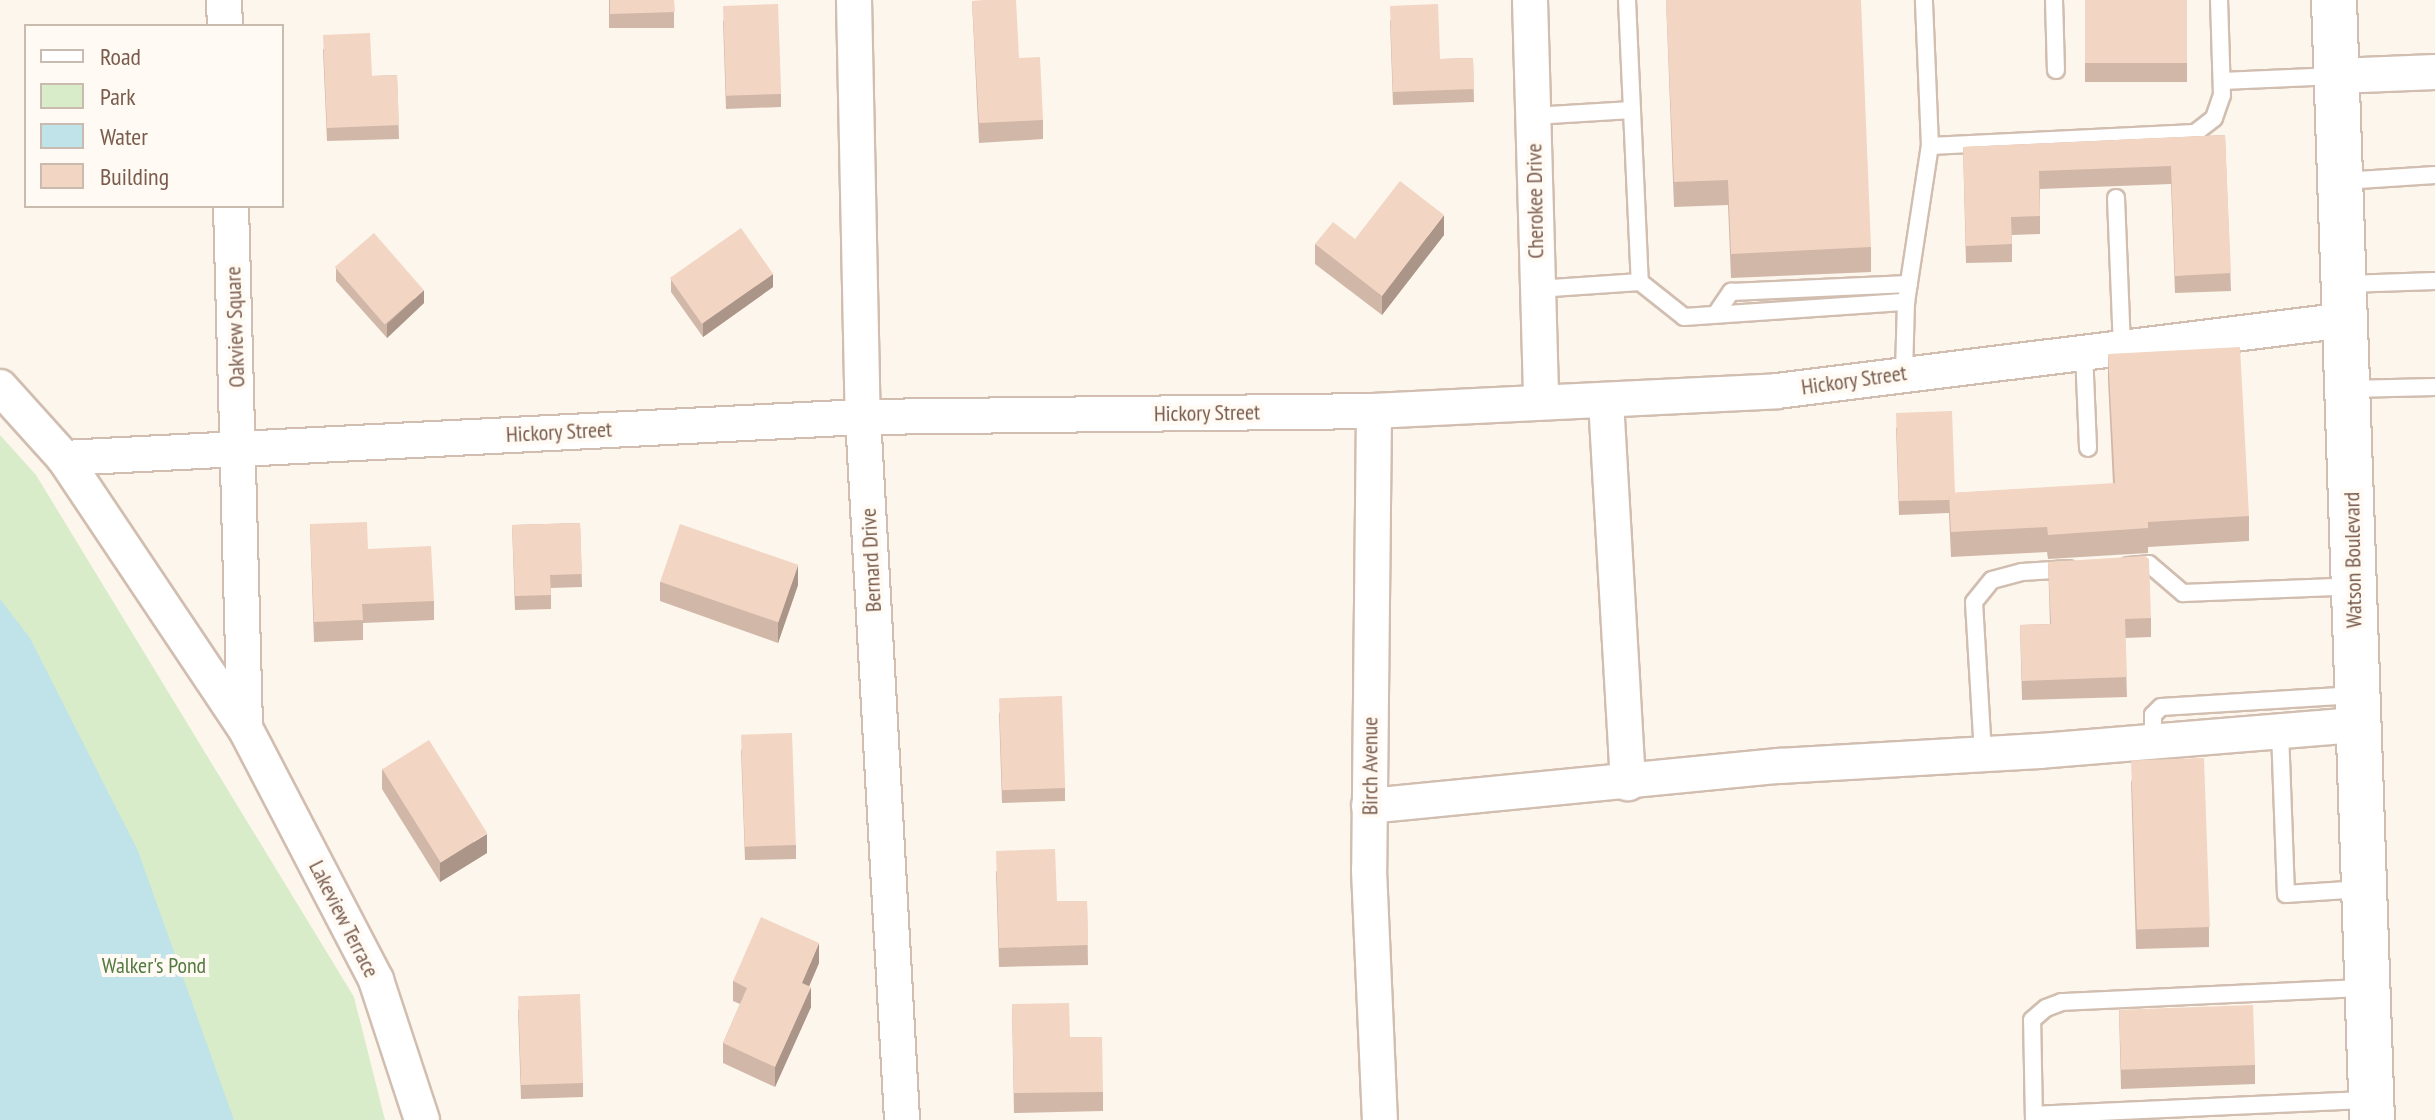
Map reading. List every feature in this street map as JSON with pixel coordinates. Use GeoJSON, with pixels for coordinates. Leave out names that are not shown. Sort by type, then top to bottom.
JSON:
{"type":"FeatureCollection","features":[{"type":"Feature","properties":{"kind":"main road","name":"Watson Boulevard"},"geometry":{"type":"LineString","coordinates":[[2334,0],[2372,1110]]}},
{"type":"Feature","properties":{"kind":"street"},"geometry":{"type":"LineString","coordinates":[[224,0],[225,24]]}},
{"type":"Feature","properties":{"kind":"street","name":"Bernard Drive"},"geometry":{"type":"LineString","coordinates":[[854,0],[863,417],[902,1120]]}},
{"type":"Feature","properties":{"kind":"street","name":"Cherokee Drive"},"geometry":{"type":"LineString","coordinates":[[1530,0],[1541,401]]}},
{"type":"Feature","properties":{"kind":"street"},"geometry":{"type":"LineString","coordinates":[[2337,76],[2435,72]]}},
{"type":"Feature","properties":{"kind":"street","name":"Oakview Square"},"geometry":{"type":"LineString","coordinates":[[231,208],[239,448]]}},
{"type":"Feature","properties":{"kind":"street","name":"Hickory Street"},"geometry":{"type":"LineString","coordinates":[[64,458],[863,417],[1374,411],[1777,391],[2122,347],[2346,302]]}},
{"type":"Feature","properties":{"kind":"street","name":"Lakeview Terrace"},"geometry":{"type":"LineString","coordinates":[[0,387],[64,458],[245,728],[376,980],[422,1120]]}},
{"type":"Feature","properties":{"kind":"street"},"geometry":{"type":"LineString","coordinates":[[1606,401],[1628,783]]}},
{"type":"Feature","properties":{"kind":"street","name":"Birch Avenue"},"geometry":{"type":"LineString","coordinates":[[1374,411],[1369,806],[1380,1120]]}},
{"type":"Feature","properties":{"kind":"street","name":"Lakeview Terrace"},"geometry":{"type":"LineString","coordinates":[[239,448],[245,728]]}},
{"type":"Feature","properties":{"kind":"street"},"geometry":{"type":"LineString","coordinates":[[1369,806],[1779,766],[2280,731],[2357,710]]}},
{"type":"Feature","properties":{"kind":"lane"},"geometry":{"type":"LineString","coordinates":[[1627,0],[1640,282]]}},
{"type":"Feature","properties":{"kind":"lane"},"geometry":{"type":"LineString","coordinates":[[1904,373],[1906,302],[1930,146],[1924,0]]}},
{"type":"Feature","properties":{"kind":"lane"},"geometry":{"type":"LineString","coordinates":[[2054,0],[2056,70]]}},
{"type":"Feature","properties":{"kind":"lane"},"geometry":{"type":"LineString","coordinates":[[1930,146],[2195,133],[2214,118],[2222,95],[2219,0]]}},
{"type":"Feature","properties":{"kind":"lane"},"geometry":{"type":"LineString","coordinates":[[2222,81],[2337,76]]}},
{"type":"Feature","properties":{"kind":"lane"},"geometry":{"type":"LineString","coordinates":[[1533,116],[1632,110]]}},
{"type":"Feature","properties":{"kind":"lane"},"geometry":{"type":"LineString","coordinates":[[2341,181],[2435,175]]}},
{"type":"Feature","properties":{"kind":"lane"},"geometry":{"type":"LineString","coordinates":[[2116,198],[2122,347]]}},
{"type":"Feature","properties":{"kind":"lane"},"geometry":{"type":"LineString","coordinates":[[2346,302],[2435,281]]}},
{"type":"Feature","properties":{"kind":"lane"},"geometry":{"type":"LineString","coordinates":[[1537,289],[1640,282],[1684,317],[1906,302]]}},
{"type":"Feature","properties":{"kind":"lane"},"geometry":{"type":"LineString","coordinates":[[1716,314],[1731,292],[1909,284]]}},
{"type":"Feature","properties":{"kind":"lane"},"geometry":{"type":"LineString","coordinates":[[2084,352],[2088,448]]}},
{"type":"Feature","properties":{"kind":"lane"},"geometry":{"type":"LineString","coordinates":[[2349,389],[2435,387]]}},
{"type":"Feature","properties":{"kind":"lane"},"geometry":{"type":"LineString","coordinates":[[2117,566],[2149,564],[2183,593],[2354,586]]}},
{"type":"Feature","properties":{"kind":"lane"},"geometry":{"type":"LineString","coordinates":[[1983,754],[1974,602],[1992,580],[2022,572],[2086,568]]}},
{"type":"Feature","properties":{"kind":"lane"},"geometry":{"type":"LineString","coordinates":[[2153,742],[2153,715],[2161,707],[2357,710]]}},
{"type":"Feature","properties":{"kind":"lane"},"geometry":{"type":"LineString","coordinates":[[2280,731],[2286,894],[2364,889]]}},
{"type":"Feature","properties":{"kind":"lane"},"geometry":{"type":"LineString","coordinates":[[2367,988],[2062,1002],[2046,1008],[2032,1020],[2034,1117],[2372,1110]]}},
{"type":"Feature","properties":{"kind":"green space","name":"Walker's Pond"},"geometry":{"type":"Polygon","coordinates":[[[0,435],[36,475],[354,997],[385,1120],[0,1120],[0,435]]]}},
{"type":"Feature","properties":{"kind":"water"},"geometry":{"type":"Polygon","coordinates":[[[0,599],[30,638],[138,851],[234,1120],[0,1120],[0,599]]]}},
{"type":"Feature","properties":{"kind":"building"},"geometry":{"type":"Polygon","coordinates":[[[610,0],[674,0],[675,12],[610,14],[610,0]]]}},
{"type":"Feature","properties":{"kind":"building"},"geometry":{"type":"Polygon","coordinates":[[[1016,0],[1019,58],[1040,57],[1043,120],[979,123],[972,1],[1016,0]]]}},
{"type":"Feature","properties":{"kind":"building"},"geometry":{"type":"Polygon","coordinates":[[[1666,0],[1861,0],[1871,247],[1731,254],[1728,180],[1674,182],[1666,0]]]}},
{"type":"Feature","properties":{"kind":"building"},"geometry":{"type":"Polygon","coordinates":[[[2085,0],[2187,0],[2187,63],[2085,63],[2085,0]]]}},
{"type":"Feature","properties":{"kind":"building"},"geometry":{"type":"Polygon","coordinates":[[[778,4],[781,94],[726,96],[723,6],[778,4]]]}},
{"type":"Feature","properties":{"kind":"building"},"geometry":{"type":"Polygon","coordinates":[[[1438,4],[1440,59],[1473,58],[1474,89],[1393,92],[1390,6],[1438,4]]]}},
{"type":"Feature","properties":{"kind":"building"},"geometry":{"type":"Polygon","coordinates":[[[370,33],[372,76],[397,75],[399,125],[327,128],[323,35],[370,33]]]}},
{"type":"Feature","properties":{"kind":"building"},"geometry":{"type":"Polygon","coordinates":[[[2225,135],[2231,273],[2175,276],[2171,166],[2039,171],[2040,216],[2011,217],[2012,244],[1966,246],[1963,147],[2225,135]]]}},
{"type":"Feature","properties":{"kind":"building"},"geometry":{"type":"Polygon","coordinates":[[[1400,181],[1444,215],[1382,296],[1315,244],[1333,222],[1355,239],[1400,181]]]}},
{"type":"Feature","properties":{"kind":"building"},"geometry":{"type":"Polygon","coordinates":[[[741,228],[773,274],[702,324],[670,278],[741,228]]]}},
{"type":"Feature","properties":{"kind":"building"},"geometry":{"type":"Polygon","coordinates":[[[374,233],[424,290],[385,324],[335,267],[374,233]]]}},
{"type":"Feature","properties":{"kind":"building"},"geometry":{"type":"Polygon","coordinates":[[[2240,347],[2249,516],[2148,522],[2148,528],[2048,535],[2047,527],[1951,532],[1949,493],[2115,483],[2108,354],[2240,347]]]}},
{"type":"Feature","properties":{"kind":"building"},"geometry":{"type":"Polygon","coordinates":[[[1952,411],[1955,493],[1949,493],[1949,500],[1899,501],[1896,413],[1952,411]]]}},
{"type":"Feature","properties":{"kind":"building"},"geometry":{"type":"Polygon","coordinates":[[[367,522],[368,549],[431,546],[434,601],[362,604],[363,620],[314,622],[310,524],[367,522]]]}},
{"type":"Feature","properties":{"kind":"building"},"geometry":{"type":"Polygon","coordinates":[[[580,523],[582,574],[550,575],[551,595],[515,596],[512,525],[580,523]]]}},
{"type":"Feature","properties":{"kind":"building"},"geometry":{"type":"Polygon","coordinates":[[[680,524],[798,565],[778,622],[660,582],[680,524]]]}},
{"type":"Feature","properties":{"kind":"building"},"geometry":{"type":"Polygon","coordinates":[[[2145,556],[2149,559],[2151,618],[2125,619],[2127,677],[2022,681],[2020,625],[2051,624],[2048,562],[2145,556]]]}},
{"type":"Feature","properties":{"kind":"building"},"geometry":{"type":"Polygon","coordinates":[[[1062,696],[1065,788],[1002,790],[999,698],[1062,696]]]}},
{"type":"Feature","properties":{"kind":"building"},"geometry":{"type":"Polygon","coordinates":[[[792,733],[796,845],[745,847],[741,735],[792,733]]]}},
{"type":"Feature","properties":{"kind":"building"},"geometry":{"type":"Polygon","coordinates":[[[429,740],[487,833],[441,862],[382,769],[429,740]]]}},
{"type":"Feature","properties":{"kind":"building"},"geometry":{"type":"Polygon","coordinates":[[[2204,758],[2210,927],[2137,929],[2131,761],[2204,758]]]}},
{"type":"Feature","properties":{"kind":"building"},"geometry":{"type":"Polygon","coordinates":[[[1055,849],[1057,901],[1087,901],[1088,945],[999,948],[996,851],[1055,849]]]}},
{"type":"Feature","properties":{"kind":"building"},"geometry":{"type":"Polygon","coordinates":[[[761,917],[819,943],[802,983],[811,987],[775,1067],[723,1043],[747,988],[733,981],[761,917]]]}},
{"type":"Feature","properties":{"kind":"building"},"geometry":{"type":"Polygon","coordinates":[[[580,994],[583,1083],[521,1085],[518,996],[580,994]]]}},
{"type":"Feature","properties":{"kind":"building"},"geometry":{"type":"Polygon","coordinates":[[[1069,1003],[1070,1037],[1102,1037],[1103,1092],[1014,1093],[1012,1004],[1069,1003]]]}},
{"type":"Feature","properties":{"kind":"building"},"geometry":{"type":"Polygon","coordinates":[[[2253,1005],[2255,1065],[2121,1070],[2119,1010],[2253,1005]]]}}]}
